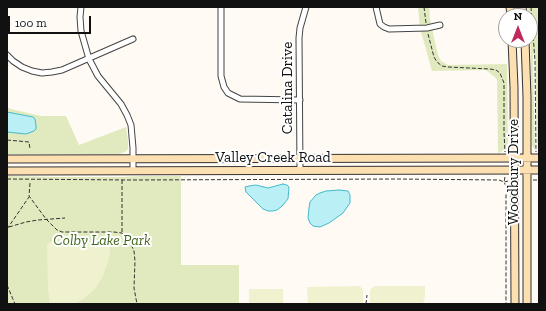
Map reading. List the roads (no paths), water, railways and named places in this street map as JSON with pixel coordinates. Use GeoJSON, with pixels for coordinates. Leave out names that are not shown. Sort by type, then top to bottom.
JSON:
{"type":"FeatureCollection","features":[{"type":"Feature","properties":{"kind":"main road","name":"Woodbury Drive"},"geometry":{"type":"LineString","coordinates":[[512,48],[514,74],[515,304]]}},
{"type":"Feature","properties":{"kind":"main road","name":"Woodbury Drive"},"geometry":{"type":"LineString","coordinates":[[525,48],[528,304]]}},
{"type":"Feature","properties":{"kind":"main road","name":"Valley Creek Road"},"geometry":{"type":"LineString","coordinates":[[7,159],[539,158]]}},
{"type":"Feature","properties":{"kind":"main road","name":"Valley Creek Road"},"geometry":{"type":"LineString","coordinates":[[7,171],[539,170]]}},
{"type":"Feature","properties":{"kind":"street"},"geometry":{"type":"LineString","coordinates":[[81,7],[81,31],[89,59],[98,76],[121,104],[131,125],[133,171]]}},
{"type":"Feature","properties":{"kind":"street"},"geometry":{"type":"LineString","coordinates":[[221,7],[221,76],[224,87],[228,93],[240,99],[300,100]]}},
{"type":"Feature","properties":{"kind":"street","name":"Catalina Drive"},"geometry":{"type":"LineString","coordinates":[[300,170],[300,33],[306,7]]}},
{"type":"Feature","properties":{"kind":"street"},"geometry":{"type":"LineString","coordinates":[[376,7],[380,24],[389,29],[427,28],[440,26]]}},
{"type":"Feature","properties":{"kind":"street"},"geometry":{"type":"LineString","coordinates":[[7,55],[22,67],[32,71],[42,73],[52,72],[62,70],[89,59],[133,39]]}},
{"type":"Feature","properties":{"kind":"water"},"geometry":{"type":"Polygon","coordinates":[[[7,112],[33,117],[35,119],[36,129],[26,134],[7,132],[7,112]]]}},
{"type":"Feature","properties":{"kind":"water"},"geometry":{"type":"Polygon","coordinates":[[[283,184],[289,187],[288,199],[277,210],[273,211],[263,209],[246,192],[245,187],[256,185],[268,188],[283,184]]]}},
{"type":"Feature","properties":{"kind":"water"},"geometry":{"type":"Polygon","coordinates":[[[339,190],[348,191],[350,195],[350,203],[343,213],[329,223],[320,227],[313,226],[308,218],[310,202],[320,193],[339,190]]]}},
{"type":"Feature","properties":{"kind":"park label","name":"Colby Lake Park"},"geometry":{"type":"Point","coordinates":[102,241]}}]}
